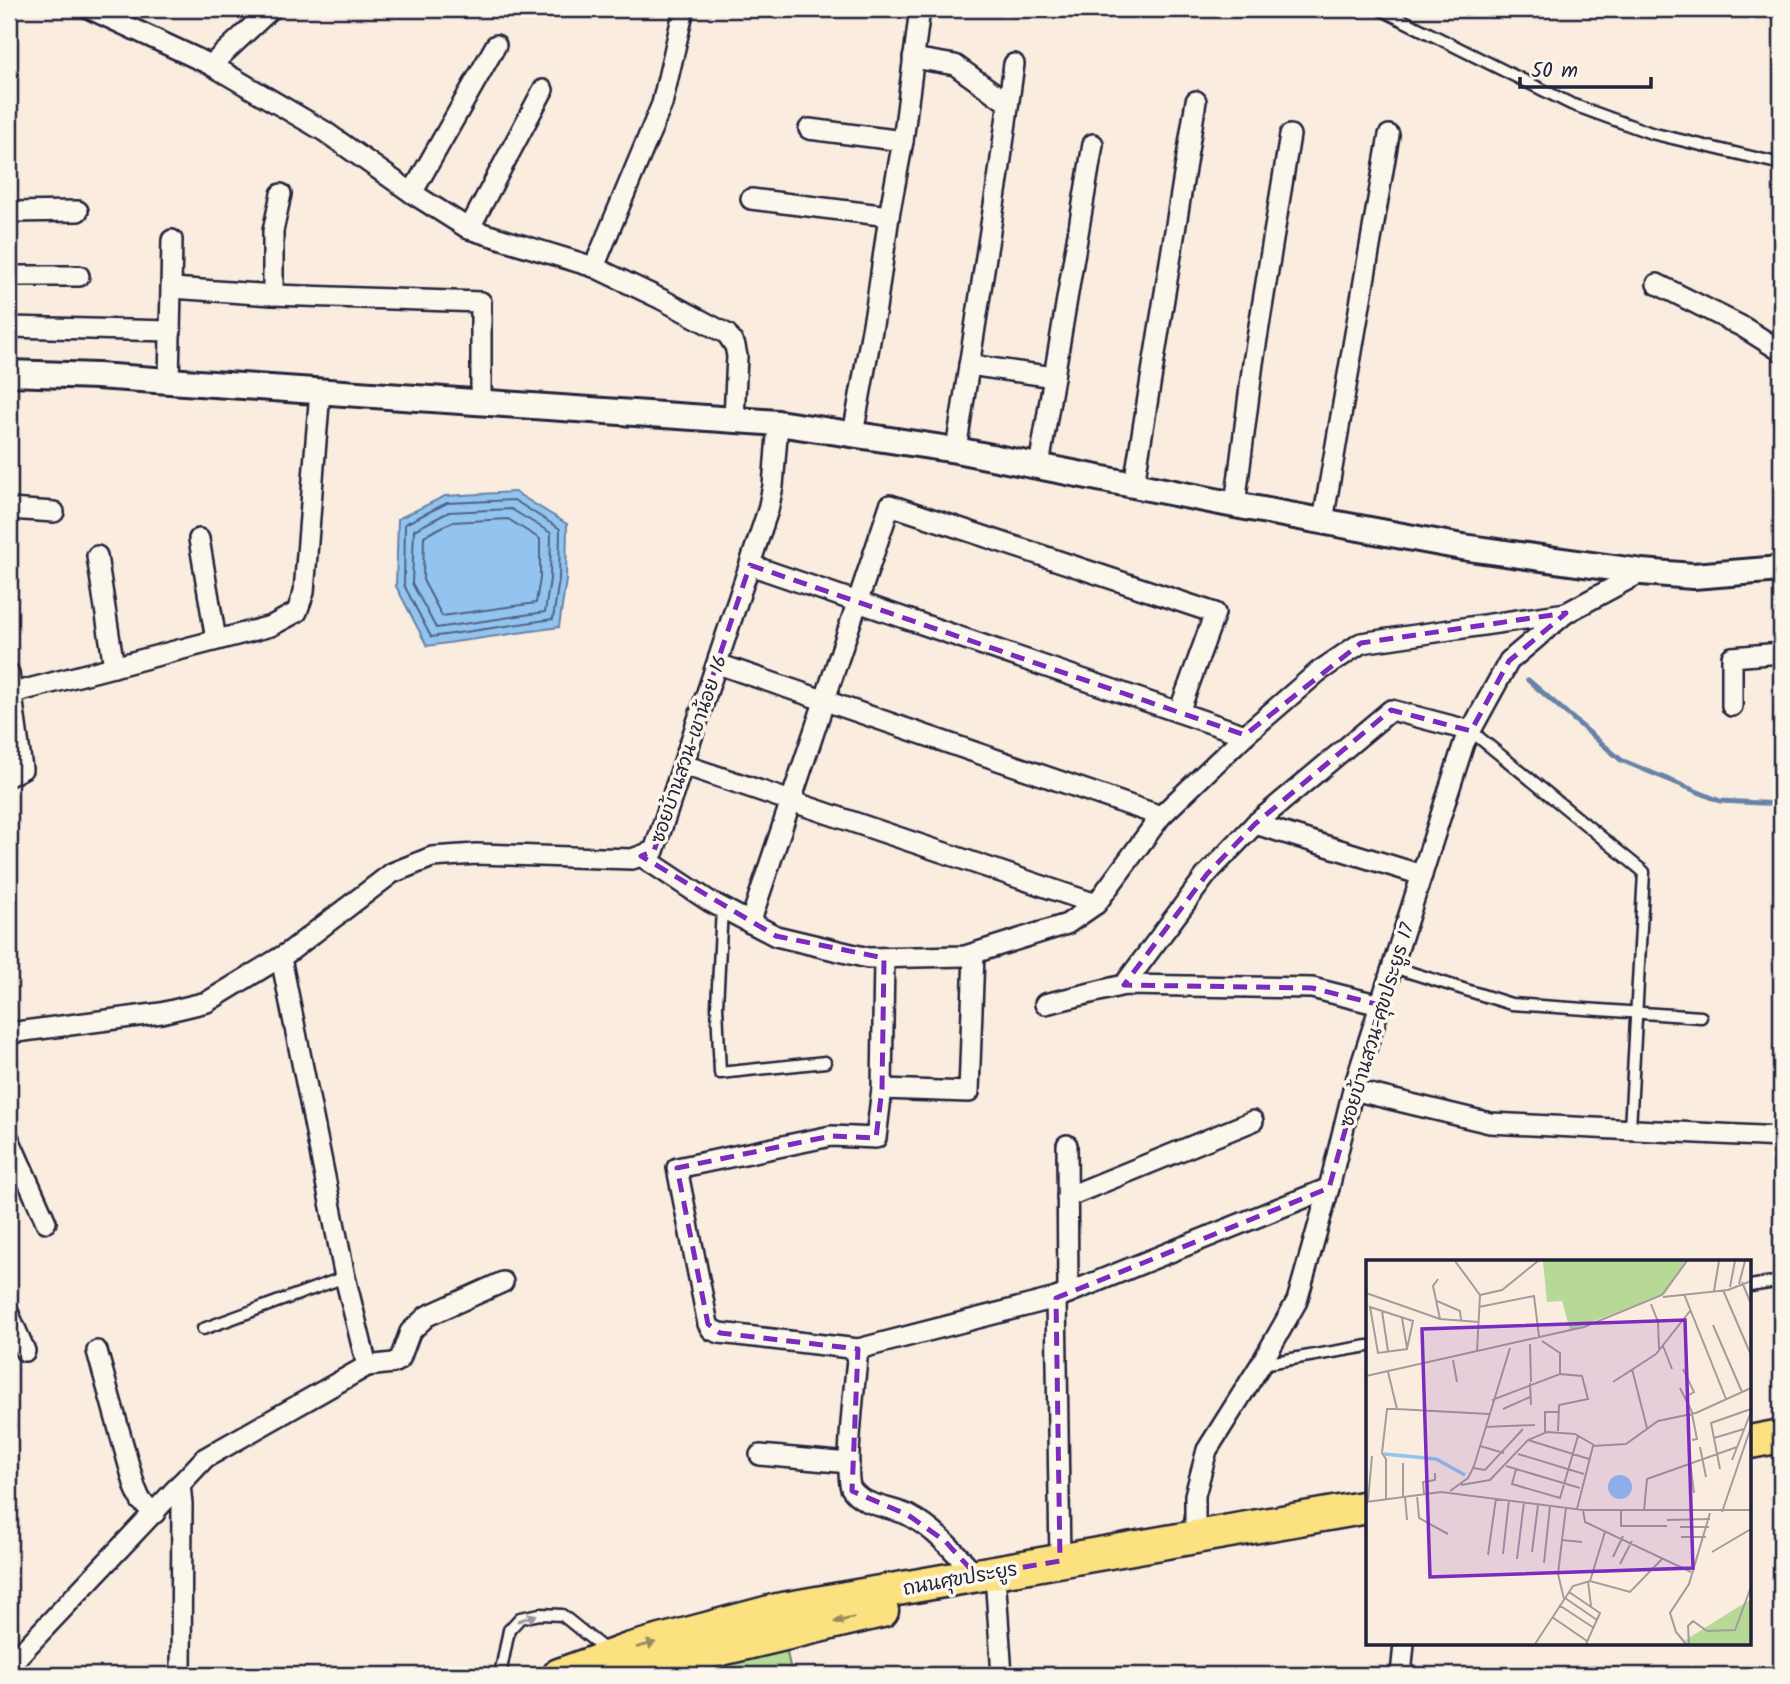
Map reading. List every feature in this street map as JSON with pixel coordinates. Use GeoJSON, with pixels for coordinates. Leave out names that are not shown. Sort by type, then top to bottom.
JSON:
{"type":"FeatureCollection","features":[{"type":"Feature","properties":{"kind":"main road"},"geometry":{"type":"LineString","coordinates":[[1752,1441],[1781,1436]]}},
{"type":"Feature","properties":{"kind":"main road"},"geometry":{"type":"LineString","coordinates":[[1752,1454],[1781,1448]]}},
{"type":"Feature","properties":{"kind":"main road","name":"ถนนศุขประยูร"},"geometry":{"type":"LineString","coordinates":[[986,1582],[1060,1561],[1366,1507]]}},
{"type":"Feature","properties":{"kind":"main road","name":"ถนนศุขประยูร"},"geometry":{"type":"LineString","coordinates":[[559,1675],[624,1666],[777,1610],[986,1582],[1366,1520]]}},
{"type":"Feature","properties":{"kind":"street"},"geometry":{"type":"LineString","coordinates":[[90,9],[211,65],[324,131],[469,229],[594,267],[727,334],[735,346],[737,356],[734,418]]}},
{"type":"Feature","properties":{"kind":"street"},"geometry":{"type":"LineString","coordinates":[[211,65],[271,9]]}},
{"type":"Feature","properties":{"kind":"street"},"geometry":{"type":"LineString","coordinates":[[594,267],[662,104],[684,9]]}},
{"type":"Feature","properties":{"kind":"street"},"geometry":{"type":"LineString","coordinates":[[853,434],[902,141],[919,9]]}},
{"type":"Feature","properties":{"kind":"street"},"geometry":{"type":"LineString","coordinates":[[412,192],[496,45]]}},
{"type":"Feature","properties":{"kind":"street"},"geometry":{"type":"LineString","coordinates":[[913,58],[955,65],[1009,103]]}},
{"type":"Feature","properties":{"kind":"street"},"geometry":{"type":"LineString","coordinates":[[956,450],[1014,64]]}},
{"type":"Feature","properties":{"kind":"street"},"geometry":{"type":"LineString","coordinates":[[469,229],[543,90]]}},
{"type":"Feature","properties":{"kind":"street"},"geometry":{"type":"LineString","coordinates":[[1133,484],[1196,101]]}},
{"type":"Feature","properties":{"kind":"street"},"geometry":{"type":"LineString","coordinates":[[809,129],[902,141]]}},
{"type":"Feature","properties":{"kind":"street"},"geometry":{"type":"LineString","coordinates":[[1235,505],[1253,363],[1290,135]]}},
{"type":"Feature","properties":{"kind":"street"},"geometry":{"type":"LineString","coordinates":[[1323,521],[1389,135]]}},
{"type":"Feature","properties":{"kind":"street"},"geometry":{"type":"LineString","coordinates":[[1039,466],[1093,144]]}},
{"type":"Feature","properties":{"kind":"street"},"geometry":{"type":"LineString","coordinates":[[273,295],[273,231],[281,194]]}},
{"type":"Feature","properties":{"kind":"street"},"geometry":{"type":"LineString","coordinates":[[751,200],[889,216]]}},
{"type":"Feature","properties":{"kind":"street"},"geometry":{"type":"LineString","coordinates":[[9,212],[78,211]]}},
{"type":"Feature","properties":{"kind":"street"},"geometry":{"type":"LineString","coordinates":[[169,382],[172,240]]}},
{"type":"Feature","properties":{"kind":"street"},"geometry":{"type":"LineString","coordinates":[[9,276],[79,276]]}},
{"type":"Feature","properties":{"kind":"street"},"geometry":{"type":"LineString","coordinates":[[1657,284],[1743,327],[1781,351]]}},
{"type":"Feature","properties":{"kind":"street"},"geometry":{"type":"LineString","coordinates":[[172,288],[273,295],[481,302],[481,402]]}},
{"type":"Feature","properties":{"kind":"street"},"geometry":{"type":"LineString","coordinates":[[9,327],[171,331]]}},
{"type":"Feature","properties":{"kind":"street"},"geometry":{"type":"LineString","coordinates":[[969,365],[1054,377]]}},
{"type":"Feature","properties":{"kind":"street"},"geometry":{"type":"LineString","coordinates":[[9,373],[734,418],[956,450],[1462,547],[1642,572],[1693,576],[1781,569]]}},
{"type":"Feature","properties":{"kind":"street"},"geometry":{"type":"LineString","coordinates":[[10,694],[271,626],[297,612],[304,592],[320,391]]}},
{"type":"Feature","properties":{"kind":"street","name":"ซอยบ้านสวน-เขาน้อย 16"},"geometry":{"type":"LineString","coordinates":[[9,1033],[161,1013],[207,1002],[281,958],[392,873],[432,857],[476,855],[632,859],[654,851],[768,510],[778,423]]}},
{"type":"Feature","properties":{"kind":"street"},"geometry":{"type":"LineString","coordinates":[[750,923],[890,505],[1215,613],[1179,712]]}},
{"type":"Feature","properties":{"kind":"street"},"geometry":{"type":"LineString","coordinates":[[9,509],[54,512]]}},
{"type":"Feature","properties":{"kind":"street"},"geometry":{"type":"LineString","coordinates":[[199,539],[216,640]]}},
{"type":"Feature","properties":{"kind":"street"},"geometry":{"type":"LineString","coordinates":[[97,556],[114,667]]}},
{"type":"Feature","properties":{"kind":"street"},"geometry":{"type":"LineString","coordinates":[[750,565],[1245,735]]}},
{"type":"Feature","properties":{"kind":"street","name":"ซอยบ้านสวน-ศุขประยูร 17"},"geometry":{"type":"LineString","coordinates":[[1195,1537],[1195,1495],[1207,1450],[1297,1301],[1353,1090],[1464,743],[1509,661],[1566,613],[1642,572]]}},
{"type":"Feature","properties":{"kind":"street"},"geometry":{"type":"LineString","coordinates":[[640,856],[722,908],[776,936],[868,958],[974,954],[1067,924],[1096,905],[1161,816],[1245,735],[1318,673],[1361,643],[1566,613]]}},
{"type":"Feature","properties":{"kind":"street"},"geometry":{"type":"LineString","coordinates":[[1732,706],[1732,657],[1781,653]]}},
{"type":"Feature","properties":{"kind":"street"},"geometry":{"type":"LineString","coordinates":[[718,664],[1161,816]]}},
{"type":"Feature","properties":{"kind":"street"},"geometry":{"type":"LineString","coordinates":[[9,673],[22,769],[9,776]]}},
{"type":"Feature","properties":{"kind":"street"},"geometry":{"type":"LineString","coordinates":[[1124,985],[1207,874],[1255,824],[1391,710],[1471,730]]}},
{"type":"Feature","properties":{"kind":"street"},"geometry":{"type":"LineString","coordinates":[[684,765],[1096,905]]}},
{"type":"Feature","properties":{"kind":"street"},"geometry":{"type":"LineString","coordinates":[[1255,824],[1422,875]]}},
{"type":"Feature","properties":{"kind":"street"},"geometry":{"type":"LineString","coordinates":[[882,1089],[969,1092],[974,954]]}},
{"type":"Feature","properties":{"kind":"street"},"geometry":{"type":"LineString","coordinates":[[281,958],[345,1277],[367,1366]]}},
{"type":"Feature","properties":{"kind":"street"},"geometry":{"type":"LineString","coordinates":[[884,958],[882,1089],[876,1138],[831,1136],[677,1168],[708,1324],[712,1330],[858,1349],[1062,1295],[1329,1188]]}},
{"type":"Feature","properties":{"kind":"street"},"geometry":{"type":"LineString","coordinates":[[1045,1003],[1124,985],[1312,988],[1380,1005]]}},
{"type":"Feature","properties":{"kind":"street"},"geometry":{"type":"LineString","coordinates":[[1353,1090],[1490,1123],[1781,1136]]}},
{"type":"Feature","properties":{"kind":"street"},"geometry":{"type":"LineString","coordinates":[[1067,1197],[1253,1121]]}},
{"type":"Feature","properties":{"kind":"street"},"geometry":{"type":"LineString","coordinates":[[9,1139],[14,1164],[46,1222]]}},
{"type":"Feature","properties":{"kind":"street"},"geometry":{"type":"LineString","coordinates":[[1060,1561],[1062,1295],[1067,1145]]}},
{"type":"Feature","properties":{"kind":"street"},"geometry":{"type":"LineString","coordinates":[[9,1675],[11,1666],[20,1654],[205,1458],[367,1366],[393,1363],[400,1359],[410,1332],[426,1316],[503,1282]]}},
{"type":"Feature","properties":{"kind":"street"},"geometry":{"type":"LineString","coordinates":[[9,1314],[25,1351]]}},
{"type":"Feature","properties":{"kind":"street"},"geometry":{"type":"LineString","coordinates":[[858,1349],[849,1463],[849,1483],[852,1490],[870,1502],[908,1515],[945,1541],[986,1582],[1002,1675]]}},
{"type":"Feature","properties":{"kind":"street"},"geometry":{"type":"LineString","coordinates":[[97,1351],[135,1487],[141,1501],[155,1513]]}},
{"type":"Feature","properties":{"kind":"street"},"geometry":{"type":"LineString","coordinates":[[760,1455],[849,1463]]}},
{"type":"Feature","properties":{"kind":"street"},"geometry":{"type":"LineString","coordinates":[[180,1483],[181,1675]]}},
{"type":"Feature","properties":{"kind":"street"},"geometry":{"type":"LineString","coordinates":[[1401,1675],[1404,1646]]}},
{"type":"Feature","properties":{"kind":"lane"},"geometry":{"type":"LineString","coordinates":[[1380,9],[1571,104],[1651,133],[1781,164]]}},
{"type":"Feature","properties":{"kind":"lane"},"geometry":{"type":"LineString","coordinates":[[1471,730],[1644,872],[1630,1129]]}},
{"type":"Feature","properties":{"kind":"lane"},"geometry":{"type":"LineString","coordinates":[[722,908],[717,1006],[720,1073],[825,1062]]}},
{"type":"Feature","properties":{"kind":"lane"},"geometry":{"type":"LineString","coordinates":[[1393,967],[1511,1004],[1701,1017]]}},
{"type":"Feature","properties":{"kind":"lane"},"geometry":{"type":"LineString","coordinates":[[203,1329],[345,1277]]}},
{"type":"Feature","properties":{"kind":"lane"},"geometry":{"type":"LineString","coordinates":[[1752,1286],[1781,1281]]}},
{"type":"Feature","properties":{"kind":"lane"},"geometry":{"type":"LineString","coordinates":[[1261,1364],[1366,1346]]}},
{"type":"Feature","properties":{"kind":"lane"},"geometry":{"type":"LineString","coordinates":[[500,1675],[509,1630],[520,1618],[540,1614],[562,1615],[624,1666]]}},
{"type":"Feature","properties":{"kind":"highlighted area"},"geometry":{"type":"Polygon","coordinates":[[[750,565],[1245,735],[1361,643],[1566,613],[1509,661],[1471,731],[1391,710],[1255,824],[1207,874],[1124,985],[1312,988],[1380,1005],[1329,1188],[1056,1298],[1060,1561],[976,1575],[945,1541],[908,1515],[852,1491],[858,1349],[720,1333],[708,1324],[677,1168],[831,1136],[876,1138],[882,1089],[884,958],[776,936],[641,856],[654,851],[750,565]]]}},
{"type":"Feature","properties":{"kind":"green space"},"geometry":{"type":"Polygon","coordinates":[[[784,1640],[792,1675],[683,1675],[784,1640]]]}},
{"type":"Feature","properties":{"kind":"water"},"geometry":{"type":"Polygon","coordinates":[[[515,492],[567,524],[566,580],[559,627],[427,646],[396,586],[398,519],[445,496],[515,492]]]}},
{"type":"Feature","properties":{"kind":"waterway"},"geometry":{"type":"LineString","coordinates":[[1528,680],[1621,760],[1720,801],[1781,804]]}}]}
